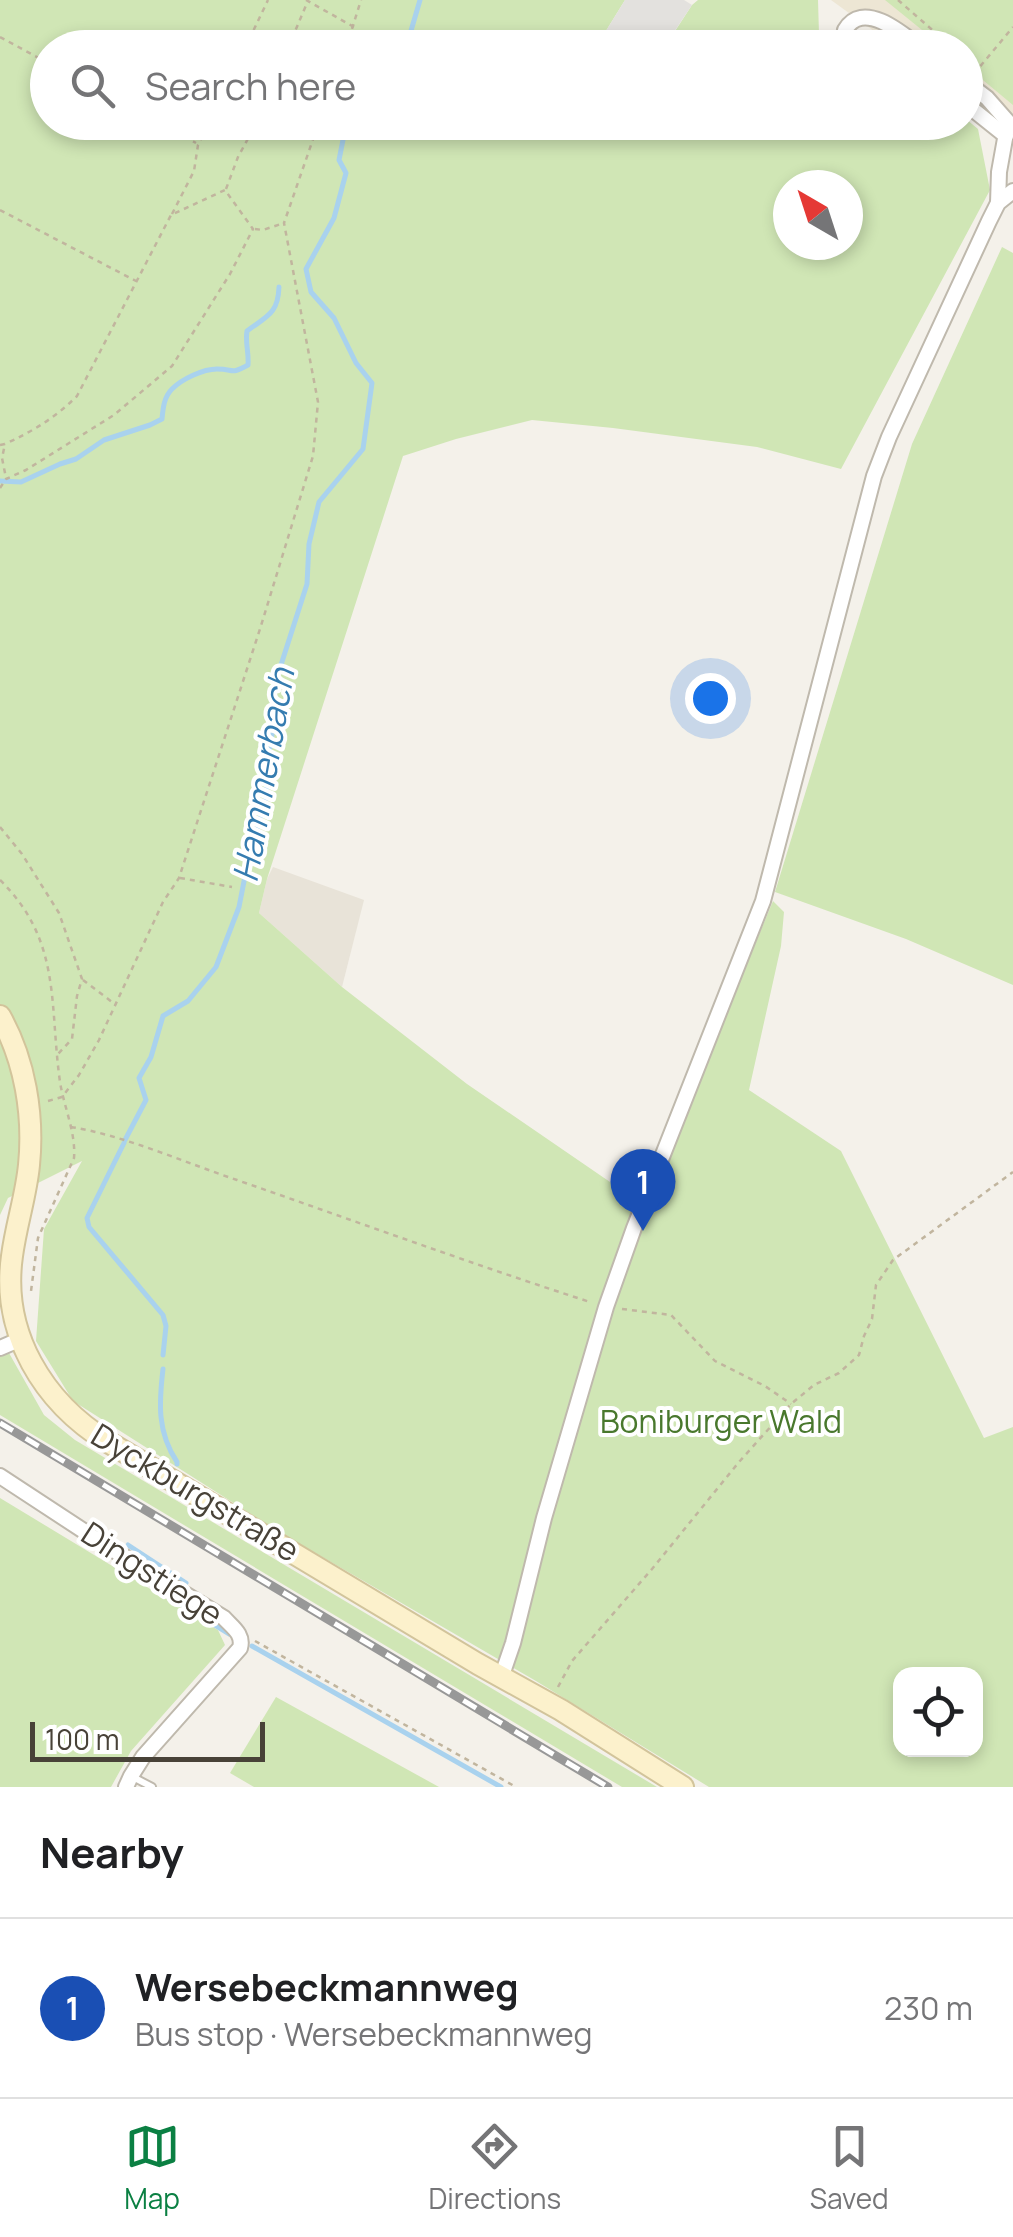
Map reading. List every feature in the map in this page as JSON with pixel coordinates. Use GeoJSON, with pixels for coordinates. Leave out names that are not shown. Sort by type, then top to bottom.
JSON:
{"type":"FeatureCollection","features":[{"type":"Feature","properties":{"kind":"street"},"geometry":{"type":"LineString","coordinates":[[846,30],[854,14],[868,9],[882,14],[900,30]]}},
{"type":"Feature","properties":{"kind":"street"},"geometry":{"type":"LineString","coordinates":[[501,1678],[606,1307],[762,901],[874,476],[998,203],[1008,122],[983,97]]}},
{"type":"Feature","properties":{"kind":"street"},"geometry":{"type":"LineString","coordinates":[[983,118],[1006,136]]}},
{"type":"Feature","properties":{"kind":"street"},"geometry":{"type":"LineString","coordinates":[[998,203],[1013,190]]}},
{"type":"Feature","properties":{"kind":"street","name":"Dyckburgstraße"},"geometry":{"type":"LineString","coordinates":[[0,1016],[16,1051],[28,1106],[29,1164],[10,1280],[13,1309],[26,1354],[64,1410],[85,1427],[683,1787]]}},
{"type":"Feature","properties":{"kind":"street"},"geometry":{"type":"LineString","coordinates":[[0,1348],[21,1340]]}},
{"type":"Feature","properties":{"kind":"street","name":"Dingstiege"},"geometry":{"type":"LineString","coordinates":[[0,1476],[224,1618],[240,1634],[240,1648],[128,1781]]}},
{"type":"Feature","properties":{"kind":"lane"},"geometry":{"type":"LineString","coordinates":[[128,1781],[152,1787]]}},
{"type":"Feature","properties":{"kind":"path"},"geometry":{"type":"LineString","coordinates":[[254,30],[268,0]]}},
{"type":"Feature","properties":{"kind":"path"},"geometry":{"type":"LineString","coordinates":[[295,30],[307,0],[354,27]]}},
{"type":"Feature","properties":{"kind":"path"},"geometry":{"type":"LineString","coordinates":[[353,30],[360,0]]}},
{"type":"Feature","properties":{"kind":"path"},"geometry":{"type":"LineString","coordinates":[[898,0],[932,30]]}},
{"type":"Feature","properties":{"kind":"path"},"geometry":{"type":"LineString","coordinates":[[983,63],[1013,27]]}},
{"type":"Feature","properties":{"kind":"path"},"geometry":{"type":"LineString","coordinates":[[0,37],[30,53]]}},
{"type":"Feature","properties":{"kind":"path"},"geometry":{"type":"LineString","coordinates":[[191,140],[198,144]]}},
{"type":"Feature","properties":{"kind":"path"},"geometry":{"type":"LineString","coordinates":[[6,480],[2,444],[32,432],[77,396],[194,170],[200,140]]}},
{"type":"Feature","properties":{"kind":"path"},"geometry":{"type":"LineString","coordinates":[[171,215],[225,190],[248,140]]}},
{"type":"Feature","properties":{"kind":"path"},"geometry":{"type":"LineString","coordinates":[[62,1097],[80,1075],[163,902],[179,878],[313,456],[318,402],[284,223],[313,140]]}},
{"type":"Feature","properties":{"kind":"path"},"geometry":{"type":"LineString","coordinates":[[225,190],[253,229],[284,223]]}},
{"type":"Feature","properties":{"kind":"path"},"geometry":{"type":"LineString","coordinates":[[0,210],[137,281]]}},
{"type":"Feature","properties":{"kind":"path"},"geometry":{"type":"LineString","coordinates":[[0,488],[6,480],[114,415],[172,366],[230,274],[253,229]]}},
{"type":"Feature","properties":{"kind":"path"},"geometry":{"type":"LineString","coordinates":[[0,826],[59,913],[82,980],[116,1004]]}},
{"type":"Feature","properties":{"kind":"path"},"geometry":{"type":"LineString","coordinates":[[179,878],[232,887]]}},
{"type":"Feature","properties":{"kind":"path"},"geometry":{"type":"LineString","coordinates":[[0,880],[17,898],[38,932],[48,967],[62,1097],[74,1158],[38,1238],[30,1289]]}},
{"type":"Feature","properties":{"kind":"path"},"geometry":{"type":"LineString","coordinates":[[57,1054],[72,1040],[76,996],[82,980]]}},
{"type":"Feature","properties":{"kind":"path"},"geometry":{"type":"LineString","coordinates":[[70,1127],[175,1158],[606,1307],[672,1315],[715,1362],[792,1404]]}},
{"type":"Feature","properties":{"kind":"path"},"geometry":{"type":"LineString","coordinates":[[556,1692],[572,1661],[739,1462],[792,1404],[859,1355],[872,1318],[876,1285],[893,1260],[1013,1172]]}},
{"type":"Feature","properties":{"kind":"path"},"geometry":{"type":"LineString","coordinates":[[240,1634],[516,1787]]}},
{"type":"Feature","properties":{"kind":"shaded area"},"geometry":{"type":"Polygon","coordinates":[[[625,0],[684,0],[692,5],[675,30],[606,30],[625,0]]]}},
{"type":"Feature","properties":{"kind":"shaded area"},"geometry":{"type":"Polygon","coordinates":[[[831,0],[1013,0],[1013,132],[983,110],[983,30],[872,30],[831,0]]]}},
{"type":"Feature","properties":{"kind":"shaded area"},"geometry":{"type":"Polygon","coordinates":[[[273,867],[364,900],[342,987],[259,913],[273,867]]]}},
{"type":"Feature","properties":{"kind":"green space","name":"Boniburger Wald"},"geometry":{"type":"Polygon","coordinates":[[[0,0],[625,0],[606,30],[30,30],[30,140],[980,140],[990,190],[841,469],[757,447],[532,420],[403,456],[259,913],[342,987],[467,1084],[645,1206],[773,901],[784,912],[781,946],[749,1090],[841,1151],[984,1438],[1013,1427],[1013,1787],[709,1787],[281,1533],[73,1401],[36,1341],[44,1229],[82,1161],[8,1198],[0,1215],[0,0]]]}},
{"type":"Feature","properties":{"kind":"green space"},"geometry":{"type":"Polygon","coordinates":[[[698,0],[818,0],[819,30],[676,30],[698,0]]]}},
{"type":"Feature","properties":{"kind":"green space"},"geometry":{"type":"Polygon","coordinates":[[[885,0],[1013,0],[1013,105],[983,80],[983,30],[922,30],[885,0]]]}},
{"type":"Feature","properties":{"kind":"green space"},"geometry":{"type":"Polygon","coordinates":[[[1002,247],[1013,253],[1013,985],[906,939],[775,892],[912,444],[1002,247]]]}},
{"type":"Feature","properties":{"kind":"green space"},"geometry":{"type":"Polygon","coordinates":[[[9,1353],[44,1415],[75,1440],[657,1787],[622,1787],[0,1415],[0,1356],[9,1353]]]}},
{"type":"Feature","properties":{"kind":"green space"},"geometry":{"type":"Polygon","coordinates":[[[0,1498],[218,1630],[225,1645],[131,1751],[111,1787],[0,1787],[0,1498]]]}},
{"type":"Feature","properties":{"kind":"green space"},"geometry":{"type":"Polygon","coordinates":[[[276,1697],[439,1787],[254,1787],[230,1773],[276,1697]]]}},
{"type":"Feature","properties":{"kind":"waterway","name":"Hammerbach"},"geometry":{"type":"LineString","coordinates":[[411,30],[420,0]]}},
{"type":"Feature","properties":{"kind":"waterway","name":"Hammerbach"},"geometry":{"type":"LineString","coordinates":[[125,1140],[146,1100],[139,1078],[151,1057],[163,1016],[188,1001],[216,967],[239,907],[267,795],[266,771],[275,716],[271,696],[307,584],[309,544],[319,502],[363,449],[372,383],[356,363],[334,318],[311,292],[306,269],[334,218],[346,173],[339,160],[343,140]]}},
{"type":"Feature","properties":{"kind":"waterway"},"geometry":{"type":"LineString","coordinates":[[0,481],[21,482],[76,459],[104,440],[162,419],[169,392],[193,375],[211,369],[235,371],[248,365],[247,331],[274,309],[279,287]]}},
{"type":"Feature","properties":{"kind":"waterway","name":"Hammerbach"},"geometry":{"type":"LineString","coordinates":[[124,1143],[87,1218],[89,1227],[163,1315],[163,1355]]}},
{"type":"Feature","properties":{"kind":"waterway","name":"Hammerbach"},"geometry":{"type":"LineString","coordinates":[[163,1369],[161,1417],[177,1464]]}},
{"type":"Feature","properties":{"kind":"waterway","name":"Hammerbach"},"geometry":{"type":"LineString","coordinates":[[128,1545],[186,1583]]}},
{"type":"Feature","properties":{"kind":"waterway","name":"Hammerbach"},"geometry":{"type":"LineString","coordinates":[[176,1601],[229,1634]]}},
{"type":"Feature","properties":{"kind":"waterway","name":"Hammerbach"},"geometry":{"type":"LineString","coordinates":[[252,1646],[501,1787]]}},
{"type":"Feature","properties":{"kind":"railway"},"geometry":{"type":"LineString","coordinates":[[0,1423],[608,1787]]}},
{"type":"Feature","properties":{"kind":"place","name":"Wersebeckmannweg"},"geometry":{"type":"Point","coordinates":[643,1231]}}]}
